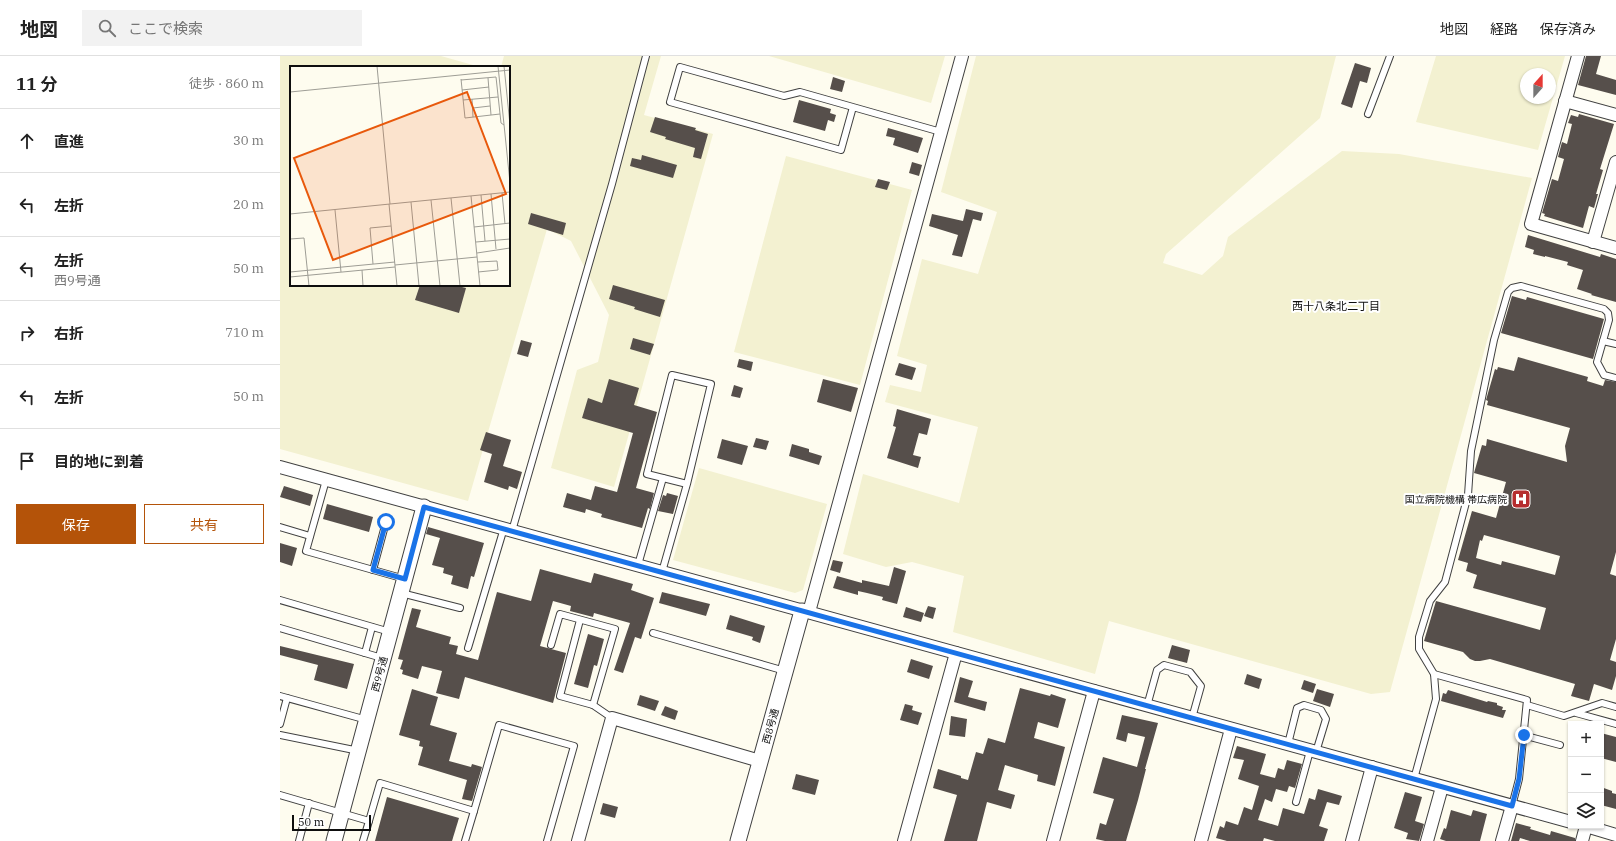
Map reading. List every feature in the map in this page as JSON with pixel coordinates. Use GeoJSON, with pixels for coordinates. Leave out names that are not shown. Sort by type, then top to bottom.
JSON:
{"type":"FeatureCollection","features":[{"type":"Feature","properties":{"kind":"street"},"geometry":{"type":"LineString","coordinates":[[806,611],[962,56]]}},
{"type":"Feature","properties":{"kind":"street"},"geometry":{"type":"LineString","coordinates":[[1578,56],[1531,224],[1616,248]]}},
{"type":"Feature","properties":{"kind":"street"},"geometry":{"type":"LineString","coordinates":[[1565,101],[1616,116]]}},
{"type":"Feature","properties":{"kind":"street"},"geometry":{"type":"LineString","coordinates":[[1593,242],[1614,181],[1616,162]]}},
{"type":"Feature","properties":{"kind":"street"},"geometry":{"type":"LineString","coordinates":[[280,467],[1568,821]]}},
{"type":"Feature","properties":{"kind":"street","name":"西9号通"},"geometry":{"type":"LineString","coordinates":[[334,841],[424,507]]}},
{"type":"Feature","properties":{"kind":"street","name":"西8号通"},"geometry":{"type":"LineString","coordinates":[[738,841],[785,671],[806,611]]}},
{"type":"Feature","properties":{"kind":"street"},"geometry":{"type":"LineString","coordinates":[[904,841],[956,653]]}},
{"type":"Feature","properties":{"kind":"street"},"geometry":{"type":"LineString","coordinates":[[1053,841],[1094,691]]}},
{"type":"Feature","properties":{"kind":"street"},"geometry":{"type":"LineString","coordinates":[[578,841],[612,718],[760,761]]}},
{"type":"Feature","properties":{"kind":"street"},"geometry":{"type":"LineString","coordinates":[[1202,841],[1232,729]]}},
{"type":"Feature","properties":{"kind":"street"},"geometry":{"type":"LineString","coordinates":[[1352,841],[1372,767]]}},
{"type":"Feature","properties":{"kind":"street"},"geometry":{"type":"LineString","coordinates":[[1427,841],[1442,787]]}},
{"type":"Feature","properties":{"kind":"street"},"geometry":{"type":"LineString","coordinates":[[1502,841],[1512,806]]}},
{"type":"Feature","properties":{"kind":"street"},"geometry":{"type":"LineString","coordinates":[[1582,841],[1585,829]]}},
{"type":"Feature","properties":{"kind":"street"},"geometry":{"type":"LineString","coordinates":[[1596,829],[1616,835]]}},
{"type":"Feature","properties":{"kind":"lane"},"geometry":{"type":"LineString","coordinates":[[468,648],[508,530],[612,184],[646,56]]}},
{"type":"Feature","properties":{"kind":"lane"},"geometry":{"type":"LineString","coordinates":[[1368,114],[1390,56]]}},
{"type":"Feature","properties":{"kind":"lane"},"geometry":{"type":"LineString","coordinates":[[853,107],[841,150],[670,102],[680,67],[784,96],[800,92],[853,107],[941,132]]}},
{"type":"Feature","properties":{"kind":"lane"},"geometry":{"type":"LineString","coordinates":[[1414,779],[1436,700],[1434,674],[1419,649],[1419,637],[1430,601],[1445,582],[1468,495],[1471,451],[1494,340],[1508,292],[1512,288],[1521,286],[1604,309],[1608,313],[1609,320],[1597,362],[1604,375],[1616,378]]}},
{"type":"Feature","properties":{"kind":"lane"},"geometry":{"type":"LineString","coordinates":[[1603,341],[1616,344]]}},
{"type":"Feature","properties":{"kind":"lane"},"geometry":{"type":"LineString","coordinates":[[662,572],[687,484],[711,384],[672,375],[647,474],[687,484]]}},
{"type":"Feature","properties":{"kind":"lane"},"geometry":{"type":"LineString","coordinates":[[638,565],[663,478]]}},
{"type":"Feature","properties":{"kind":"lane"},"geometry":{"type":"LineString","coordinates":[[326,480],[306,551],[373,570],[403,586],[460,608]]}},
{"type":"Feature","properties":{"kind":"lane"},"geometry":{"type":"LineString","coordinates":[[373,570],[386,522]]}},
{"type":"Feature","properties":{"kind":"lane"},"geometry":{"type":"LineString","coordinates":[[280,527],[310,536]]}},
{"type":"Feature","properties":{"kind":"lane"},"geometry":{"type":"LineString","coordinates":[[280,600],[391,632]]}},
{"type":"Feature","properties":{"kind":"lane"},"geometry":{"type":"LineString","coordinates":[[551,645],[560,614],[615,629],[593,705]]}},
{"type":"Feature","properties":{"kind":"lane"},"geometry":{"type":"LineString","coordinates":[[580,620],[560,696],[593,705],[612,718]]}},
{"type":"Feature","properties":{"kind":"lane"},"geometry":{"type":"LineString","coordinates":[[364,653],[372,627]]}},
{"type":"Feature","properties":{"kind":"lane"},"geometry":{"type":"LineString","coordinates":[[280,628],[384,658]]}},
{"type":"Feature","properties":{"kind":"lane"},"geometry":{"type":"LineString","coordinates":[[653,633],[785,671]]}},
{"type":"Feature","properties":{"kind":"lane"},"geometry":{"type":"LineString","coordinates":[[1147,706],[1157,670],[1164,665],[1190,672],[1201,686],[1192,718]]}},
{"type":"Feature","properties":{"kind":"lane"},"geometry":{"type":"LineString","coordinates":[[1434,674],[1527,700],[1519,779],[1512,806]]}},
{"type":"Feature","properties":{"kind":"lane"},"geometry":{"type":"LineString","coordinates":[[280,696],[367,720]]}},
{"type":"Feature","properties":{"kind":"lane"},"geometry":{"type":"LineString","coordinates":[[280,724],[287,698]]}},
{"type":"Feature","properties":{"kind":"lane"},"geometry":{"type":"LineString","coordinates":[[1527,705],[1564,716],[1602,703],[1616,707]]}},
{"type":"Feature","properties":{"kind":"lane"},"geometry":{"type":"LineString","coordinates":[[1288,744],[1298,708],[1304,705],[1321,710],[1326,719],[1313,751],[1296,802]]}},
{"type":"Feature","properties":{"kind":"lane"},"geometry":{"type":"LineString","coordinates":[[1576,713],[1616,724]]}},
{"type":"Feature","properties":{"kind":"lane"},"geometry":{"type":"LineString","coordinates":[[465,841],[499,725],[574,746],[547,841]]}},
{"type":"Feature","properties":{"kind":"lane"},"geometry":{"type":"LineString","coordinates":[[280,735],[359,751]]}},
{"type":"Feature","properties":{"kind":"lane"},"geometry":{"type":"LineString","coordinates":[[1524,735],[1560,745]]}},
{"type":"Feature","properties":{"kind":"lane"},"geometry":{"type":"LineString","coordinates":[[363,841],[380,783],[474,811]]}},
{"type":"Feature","properties":{"kind":"lane"},"geometry":{"type":"LineString","coordinates":[[280,795],[369,821]]}},
{"type":"Feature","properties":{"kind":"lane"},"geometry":{"type":"LineString","coordinates":[[299,841],[310,803]]}},
{"type":"Feature","properties":{"kind":"shaded area"},"geometry":{"type":"Polygon","coordinates":[[[280,56],[441,56],[476,66],[290,66],[290,286],[510,286],[510,66],[501,66],[504,56],[661,56],[644,115],[713,134],[614,487],[551,468],[577,370],[598,362],[609,315],[571,241],[547,229],[468,501],[280,449],[280,56]]]}},
{"type":"Feature","properties":{"kind":"shaded area"},"geometry":{"type":"Polygon","coordinates":[[[769,56],[945,56],[931,103],[769,56]]]}},
{"type":"Feature","properties":{"kind":"shaded area"},"geometry":{"type":"Polygon","coordinates":[[[976,56],[1336,56],[1320,118],[1166,254],[1163,263],[1202,275],[1223,256],[1228,237],[1342,151],[1399,154],[1532,178],[1390,692],[1371,694],[1109,621],[1095,674],[953,632],[964,576],[912,562],[886,567],[843,554],[863,474],[959,503],[978,427],[885,402],[890,385],[921,392],[927,365],[897,356],[922,259],[978,274],[997,212],[941,192],[976,56]]]}},
{"type":"Feature","properties":{"kind":"shaded area"},"geometry":{"type":"Polygon","coordinates":[[[1436,56],[1565,56],[1556,87],[1556,68],[1520,68],[1520,104],[1551,104],[1538,150],[1416,122],[1436,56]]]}},
{"type":"Feature","properties":{"kind":"shaded area"},"geometry":{"type":"Polygon","coordinates":[[[786,156],[912,190],[860,385],[734,352],[786,156]]]}},
{"type":"Feature","properties":{"kind":"shaded area"},"geometry":{"type":"Polygon","coordinates":[[[699,468],[827,504],[803,590],[795,593],[673,560],[699,468]]]}},
{"type":"Feature","properties":{"kind":"building"},"geometry":{"type":"Polygon","coordinates":[[[1586,56],[1601,56],[1596,74],[1616,80],[1616,95],[1578,85],[1586,56]]]}},
{"type":"Feature","properties":{"kind":"building"},"geometry":{"type":"Polygon","coordinates":[[[1355,63],[1371,68],[1367,83],[1360,81],[1352,108],[1341,104],[1355,63]]]}},
{"type":"Feature","properties":{"kind":"building"},"geometry":{"type":"Polygon","coordinates":[[[833,77],[845,81],[842,92],[830,89],[833,77]]]}},
{"type":"Feature","properties":{"kind":"building"},"geometry":{"type":"Polygon","coordinates":[[[799,100],[831,109],[830,113],[836,115],[834,122],[828,120],[825,131],[793,122],[799,100]]]}},
{"type":"Feature","properties":{"kind":"building"},"geometry":{"type":"Polygon","coordinates":[[[1579,114],[1614,124],[1600,169],[1603,170],[1596,194],[1598,194],[1594,208],[1589,206],[1583,228],[1544,216],[1545,214],[1542,213],[1552,179],[1558,181],[1564,159],[1558,157],[1562,142],[1567,144],[1572,124],[1568,123],[1571,115],[1578,117],[1579,114]]]}},
{"type":"Feature","properties":{"kind":"building"},"geometry":{"type":"Polygon","coordinates":[[[655,117],[696,128],[695,130],[708,134],[701,159],[693,157],[695,148],[665,139],[666,137],[650,132],[655,117]]]}},
{"type":"Feature","properties":{"kind":"building"},"geometry":{"type":"Polygon","coordinates":[[[888,128],[923,138],[918,153],[893,145],[895,138],[886,136],[888,128]]]}},
{"type":"Feature","properties":{"kind":"building"},"geometry":{"type":"Polygon","coordinates":[[[642,155],[677,165],[673,178],[630,166],[632,158],[641,160],[642,155]]]}},
{"type":"Feature","properties":{"kind":"building"},"geometry":{"type":"Polygon","coordinates":[[[912,162],[922,165],[919,176],[909,173],[912,162]]]}},
{"type":"Feature","properties":{"kind":"building"},"geometry":{"type":"Polygon","coordinates":[[[878,179],[890,182],[887,190],[875,187],[878,179]]]}},
{"type":"Feature","properties":{"kind":"building"},"geometry":{"type":"Polygon","coordinates":[[[966,209],[983,213],[981,221],[973,219],[962,257],[952,255],[958,235],[929,226],[932,214],[963,221],[966,209]]]}},
{"type":"Feature","properties":{"kind":"building"},"geometry":{"type":"Polygon","coordinates":[[[531,213],[566,223],[563,235],[528,224],[531,213]]]}},
{"type":"Feature","properties":{"kind":"building"},"geometry":{"type":"Polygon","coordinates":[[[1528,235],[1600,257],[1601,254],[1616,259],[1616,302],[1591,295],[1592,294],[1577,289],[1583,270],[1567,265],[1568,262],[1533,254],[1534,250],[1525,247],[1528,235]]]}},
{"type":"Feature","properties":{"kind":"building"},"geometry":{"type":"Polygon","coordinates":[[[613,285],[665,300],[660,317],[609,299],[613,285]]]}},
{"type":"Feature","properties":{"kind":"building"},"geometry":{"type":"Polygon","coordinates":[[[420,286],[458,286],[466,288],[459,313],[415,300],[420,286]]]}},
{"type":"Feature","properties":{"kind":"building"},"geometry":{"type":"Polygon","coordinates":[[[1512,296],[1526,300],[1527,297],[1604,319],[1593,359],[1501,333],[1512,296]]]}},
{"type":"Feature","properties":{"kind":"building"},"geometry":{"type":"Polygon","coordinates":[[[633,338],[654,344],[650,355],[630,349],[633,338]]]}},
{"type":"Feature","properties":{"kind":"building"},"geometry":{"type":"Polygon","coordinates":[[[521,340],[532,343],[528,357],[517,354],[521,340]]]}},
{"type":"Feature","properties":{"kind":"building","name":"国立病院機構 帯広病院"},"geometry":{"type":"Polygon","coordinates":[[[1518,357],[1588,377],[1587,381],[1603,386],[1605,380],[1616,382],[1616,552],[1610,574],[1616,576],[1616,639],[1610,660],[1616,662],[1616,676],[1612,690],[1594,684],[1589,701],[1571,696],[1575,684],[1490,659],[1475,661],[1470,659],[1463,652],[1424,641],[1436,601],[1540,630],[1546,608],[1473,588],[1477,575],[1466,571],[1468,563],[1458,560],[1472,511],[1496,518],[1506,482],[1474,473],[1482,445],[1486,446],[1487,439],[1567,462],[1565,446],[1570,428],[1487,405],[1488,401],[1486,400],[1495,369],[1497,370],[1498,367],[1514,371],[1518,357]],[[1484,535],[1482,541],[1480,540],[1476,558],[1501,565],[1502,561],[1555,575],[1560,556],[1484,535]]]}},
{"type":"Feature","properties":{"kind":"building"},"geometry":{"type":"Polygon","coordinates":[[[739,359],[753,362],[751,371],[737,367],[739,359]]]}},
{"type":"Feature","properties":{"kind":"building"},"geometry":{"type":"Polygon","coordinates":[[[899,363],[916,368],[912,380],[895,375],[899,363]]]}},
{"type":"Feature","properties":{"kind":"building"},"geometry":{"type":"Polygon","coordinates":[[[609,379],[639,388],[634,405],[657,412],[636,488],[654,493],[650,509],[648,508],[642,528],[601,517],[602,514],[586,509],[585,513],[563,507],[567,493],[591,500],[595,486],[617,492],[633,433],[582,418],[588,398],[602,403],[609,379]]]}},
{"type":"Feature","properties":{"kind":"building"},"geometry":{"type":"Polygon","coordinates":[[[823,379],[858,388],[851,412],[817,402],[823,379]]]}},
{"type":"Feature","properties":{"kind":"building"},"geometry":{"type":"Polygon","coordinates":[[[734,385],[743,388],[740,398],[731,396],[734,385]]]}},
{"type":"Feature","properties":{"kind":"building"},"geometry":{"type":"Polygon","coordinates":[[[897,409],[931,419],[927,435],[919,433],[913,455],[921,457],[918,468],[887,458],[896,427],[893,426],[897,409]]]}},
{"type":"Feature","properties":{"kind":"building"},"geometry":{"type":"Polygon","coordinates":[[[486,432],[511,440],[503,466],[522,472],[517,489],[509,486],[508,490],[484,482],[492,454],[480,450],[486,432]]]}},
{"type":"Feature","properties":{"kind":"building"},"geometry":{"type":"Polygon","coordinates":[[[756,438],[769,441],[766,450],[753,447],[756,438]]]}},
{"type":"Feature","properties":{"kind":"building"},"geometry":{"type":"Polygon","coordinates":[[[722,439],[748,446],[742,465],[717,458],[722,439]]]}},
{"type":"Feature","properties":{"kind":"building"},"geometry":{"type":"Polygon","coordinates":[[[792,444],[809,449],[809,452],[822,456],[819,465],[789,456],[792,444]]]}},
{"type":"Feature","properties":{"kind":"building"},"geometry":{"type":"Polygon","coordinates":[[[284,486],[313,495],[310,506],[280,497],[284,486]]]}},
{"type":"Feature","properties":{"kind":"building"},"geometry":{"type":"Polygon","coordinates":[[[667,493],[678,496],[673,514],[658,511],[663,495],[666,496],[667,493]]]}},
{"type":"Feature","properties":{"kind":"building"},"geometry":{"type":"Polygon","coordinates":[[[327,504],[373,517],[369,532],[323,519],[327,504]]]}},
{"type":"Feature","properties":{"kind":"building"},"geometry":{"type":"Polygon","coordinates":[[[428,527],[484,543],[474,577],[471,576],[468,589],[451,584],[453,576],[443,573],[444,568],[432,565],[440,538],[426,534],[428,527]]]}},
{"type":"Feature","properties":{"kind":"building"},"geometry":{"type":"Polygon","coordinates":[[[280,543],[297,548],[292,566],[280,562],[280,543]]]}},
{"type":"Feature","properties":{"kind":"building"},"geometry":{"type":"Polygon","coordinates":[[[833,560],[843,562],[840,573],[830,570],[833,560]]]}},
{"type":"Feature","properties":{"kind":"building"},"geometry":{"type":"Polygon","coordinates":[[[894,567],[906,571],[897,604],[882,600],[883,597],[867,593],[858,591],[858,595],[833,588],[837,576],[862,583],[862,580],[889,586],[894,567]]]}},
{"type":"Feature","properties":{"kind":"building"},"geometry":{"type":"Polygon","coordinates":[[[540,569],[591,583],[594,573],[633,584],[631,590],[654,598],[641,639],[635,637],[623,673],[614,670],[630,623],[594,613],[593,617],[570,611],[571,606],[553,601],[540,646],[566,653],[553,703],[465,677],[459,699],[436,693],[442,671],[422,666],[418,679],[402,674],[403,670],[400,669],[403,660],[398,659],[412,608],[421,610],[416,627],[451,637],[449,644],[458,646],[456,654],[478,660],[497,592],[531,601],[540,569]]]}},
{"type":"Feature","properties":{"kind":"building"},"geometry":{"type":"Polygon","coordinates":[[[662,592],[710,604],[706,616],[659,603],[662,592]]]}},
{"type":"Feature","properties":{"kind":"building"},"geometry":{"type":"Polygon","coordinates":[[[928,606],[936,608],[933,619],[924,616],[928,606]]]}},
{"type":"Feature","properties":{"kind":"building"},"geometry":{"type":"Polygon","coordinates":[[[906,607],[924,613],[921,622],[903,617],[906,607]]]}},
{"type":"Feature","properties":{"kind":"building"},"geometry":{"type":"Polygon","coordinates":[[[730,615],[765,626],[760,643],[752,640],[753,637],[726,629],[730,615]]]}},
{"type":"Feature","properties":{"kind":"building"},"geometry":{"type":"Polygon","coordinates":[[[588,634],[604,639],[597,666],[594,665],[588,688],[574,684],[588,634]]]}},
{"type":"Feature","properties":{"kind":"building"},"geometry":{"type":"Polygon","coordinates":[[[1172,645],[1190,650],[1187,663],[1168,658],[1172,645]]]}},
{"type":"Feature","properties":{"kind":"building"},"geometry":{"type":"Polygon","coordinates":[[[280,646],[354,664],[347,689],[314,680],[318,665],[280,655],[280,646]]]}},
{"type":"Feature","properties":{"kind":"building"},"geometry":{"type":"Polygon","coordinates":[[[911,659],[933,666],[929,679],[907,672],[911,659]]]}},
{"type":"Feature","properties":{"kind":"building"},"geometry":{"type":"Polygon","coordinates":[[[1247,674],[1262,679],[1259,689],[1244,684],[1247,674]]]}},
{"type":"Feature","properties":{"kind":"building"},"geometry":{"type":"Polygon","coordinates":[[[960,677],[973,681],[968,697],[987,702],[985,711],[954,702],[960,677]]]}},
{"type":"Feature","properties":{"kind":"building"},"geometry":{"type":"Polygon","coordinates":[[[1304,680],[1316,684],[1313,693],[1301,689],[1304,680]]]}},
{"type":"Feature","properties":{"kind":"building"},"geometry":{"type":"Polygon","coordinates":[[[1020,688],[1050,696],[1051,694],[1066,699],[1058,728],[1038,722],[1034,738],[1065,747],[1055,786],[1037,781],[1038,775],[1005,765],[998,790],[1015,795],[1011,809],[987,802],[977,841],[944,841],[957,795],[933,788],[938,769],[961,776],[961,778],[968,780],[976,752],[983,754],[988,738],[1005,743],[1020,688]]]}},
{"type":"Feature","properties":{"kind":"building"},"geometry":{"type":"Polygon","coordinates":[[[412,689],[438,697],[430,725],[457,733],[449,761],[471,767],[472,764],[482,767],[472,801],[462,799],[467,780],[418,765],[423,747],[419,746],[420,741],[399,735],[412,689]]]}},
{"type":"Feature","properties":{"kind":"building"},"geometry":{"type":"Polygon","coordinates":[[[1317,689],[1334,694],[1330,707],[1313,701],[1317,689]]]}},
{"type":"Feature","properties":{"kind":"building"},"geometry":{"type":"Polygon","coordinates":[[[1448,690],[1487,702],[1497,703],[1497,705],[1503,707],[1502,710],[1506,710],[1503,718],[1441,701],[1443,693],[1446,694],[1448,690]]]}},
{"type":"Feature","properties":{"kind":"building"},"geometry":{"type":"Polygon","coordinates":[[[640,695],[659,701],[655,711],[637,705],[640,695]]]}},
{"type":"Feature","properties":{"kind":"building"},"geometry":{"type":"Polygon","coordinates":[[[905,704],[913,706],[912,710],[922,713],[918,725],[900,720],[905,704]]]}},
{"type":"Feature","properties":{"kind":"building"},"geometry":{"type":"Polygon","coordinates":[[[665,706],[678,711],[675,720],[661,715],[665,706]]]}},
{"type":"Feature","properties":{"kind":"building"},"geometry":{"type":"Polygon","coordinates":[[[1122,715],[1158,723],[1126,841],[1105,841],[1096,839],[1100,823],[1106,825],[1114,799],[1093,793],[1103,757],[1137,767],[1145,737],[1128,733],[1126,742],[1116,739],[1122,715]]]}},
{"type":"Feature","properties":{"kind":"building"},"geometry":{"type":"Polygon","coordinates":[[[951,716],[967,719],[965,737],[949,735],[951,716]]]}},
{"type":"Feature","properties":{"kind":"building"},"geometry":{"type":"Polygon","coordinates":[[[1604,734],[1616,737],[1616,762],[1604,759],[1604,734]]]}},
{"type":"Feature","properties":{"kind":"building"},"geometry":{"type":"Polygon","coordinates":[[[1237,746],[1266,754],[1260,774],[1275,778],[1278,768],[1284,770],[1287,760],[1302,764],[1295,788],[1289,786],[1287,792],[1276,789],[1272,802],[1265,799],[1258,820],[1278,826],[1283,808],[1304,814],[1309,798],[1315,800],[1318,789],[1342,796],[1339,805],[1327,802],[1319,826],[1328,829],[1324,841],[1275,841],[1264,838],[1263,841],[1227,841],[1216,838],[1220,826],[1224,828],[1226,821],[1238,825],[1244,807],[1252,810],[1259,786],[1238,779],[1244,760],[1233,758],[1237,746]]]}},
{"type":"Feature","properties":{"kind":"building"},"geometry":{"type":"Polygon","coordinates":[[[796,774],[819,780],[815,795],[792,789],[796,774]]]}},
{"type":"Feature","properties":{"kind":"building"},"geometry":{"type":"Polygon","coordinates":[[[1604,788],[1616,794],[1616,809],[1604,806],[1604,788]]]}},
{"type":"Feature","properties":{"kind":"building"},"geometry":{"type":"Polygon","coordinates":[[[1405,792],[1422,797],[1415,821],[1424,824],[1419,841],[1406,839],[1408,833],[1394,828],[1405,792]]]}},
{"type":"Feature","properties":{"kind":"building"},"geometry":{"type":"Polygon","coordinates":[[[387,797],[459,818],[452,841],[375,841],[387,797]]]}},
{"type":"Feature","properties":{"kind":"building"},"geometry":{"type":"Polygon","coordinates":[[[603,803],[618,807],[615,818],[600,814],[603,803]]]}},
{"type":"Feature","properties":{"kind":"building"},"geometry":{"type":"Polygon","coordinates":[[[1451,810],[1471,816],[1473,810],[1487,814],[1480,841],[1446,841],[1440,839],[1444,828],[1446,829],[1451,810]]]}},
{"type":"Feature","properties":{"kind":"building"},"geometry":{"type":"Polygon","coordinates":[[[1516,823],[1531,827],[1530,829],[1550,835],[1551,831],[1575,838],[1575,841],[1530,841],[1520,838],[1519,841],[1511,841],[1516,823]]]}},
{"type":"Feature","properties":{"kind":"place","name":"国立病院機構 帯広病院"},"geometry":{"type":"Point","coordinates":[1521,499]}},
{"type":"Feature","properties":{"kind":"district","name":"西十八条北二丁目"},"geometry":{"type":"Point","coordinates":[1336,306]}},
{"type":"Feature","properties":{"kind":"route"},"geometry":{"type":"LineString","coordinates":[[386,522],[373,570],[405,579],[424,507],[1512,806],[1519,779],[1524,735]]}}]}
